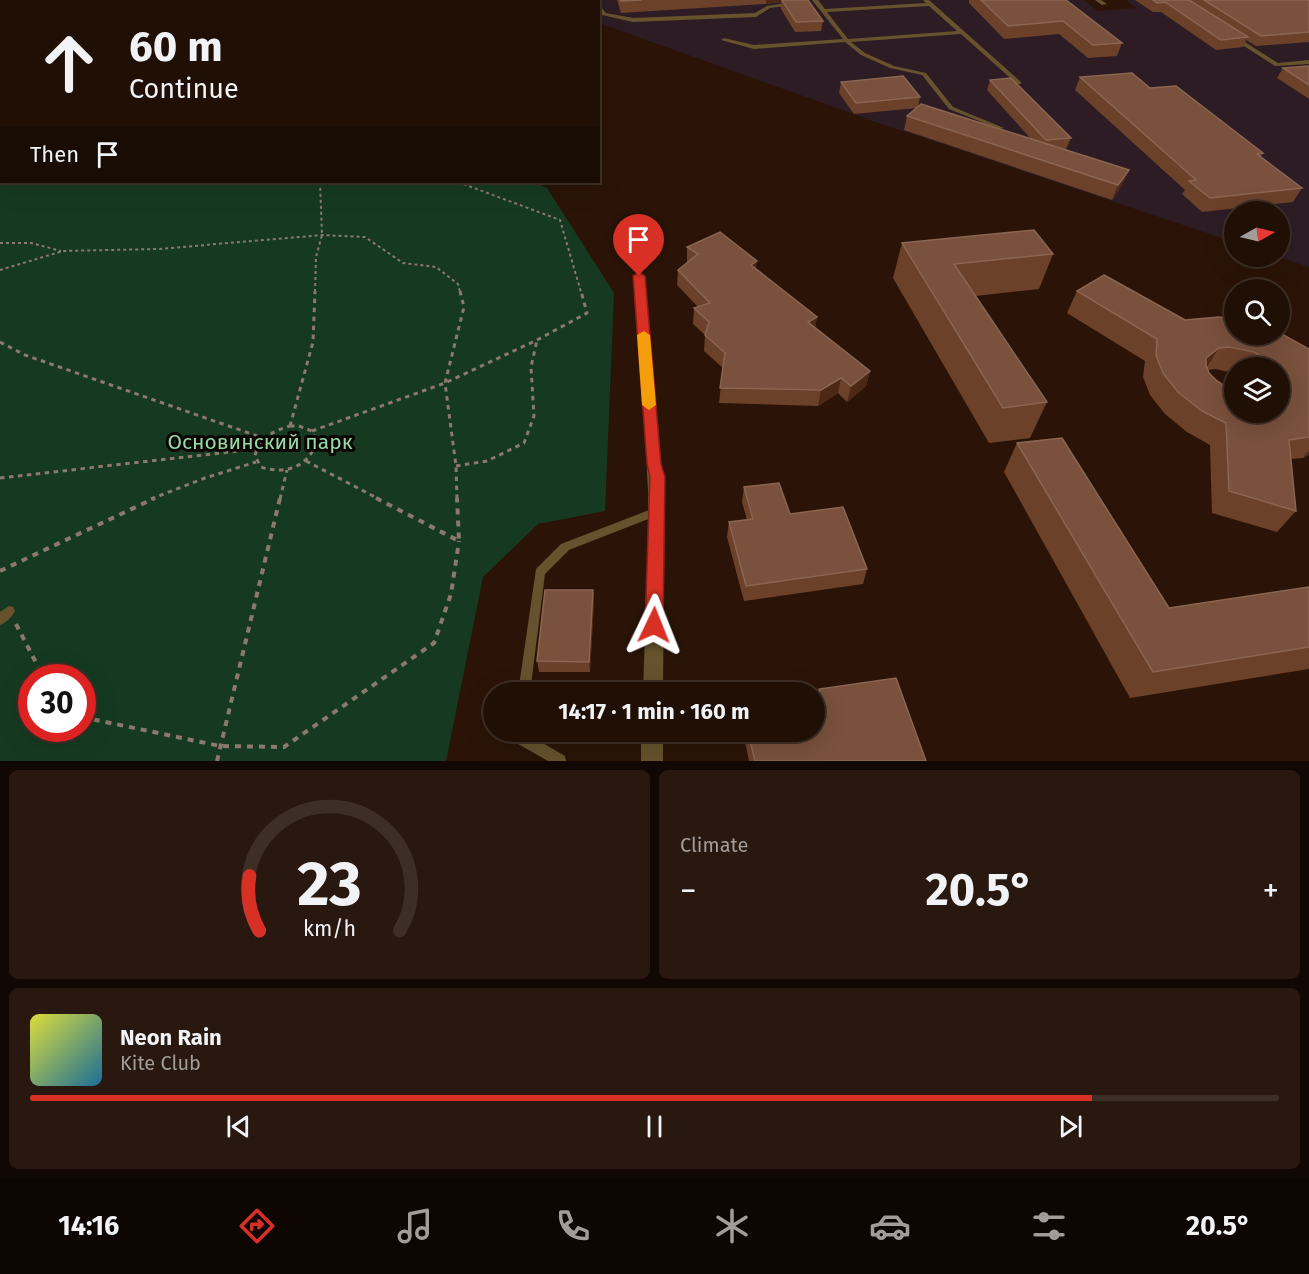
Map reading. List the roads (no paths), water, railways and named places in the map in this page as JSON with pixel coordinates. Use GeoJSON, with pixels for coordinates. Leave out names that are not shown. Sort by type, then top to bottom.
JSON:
{"type":"FeatureCollection","features":[{"type":"Feature","properties":{"kind":"street"},"geometry":{"type":"LineString","coordinates":[[653,682],[657,511],[657,477],[654,464]]}},
{"type":"Feature","properties":{"kind":"street"},"geometry":{"type":"LineString","coordinates":[[652,742],[652,761]]}},
{"type":"Feature","properties":{"kind":"lane"},"geometry":{"type":"LineString","coordinates":[[1098,0],[1104,4]]}},
{"type":"Feature","properties":{"kind":"lane"},"geometry":{"type":"LineString","coordinates":[[600,6],[604,14],[633,21],[756,15],[769,7],[815,1],[846,39],[863,54],[892,67],[924,74],[951,108],[1001,128]]}},
{"type":"Feature","properties":{"kind":"lane"},"geometry":{"type":"LineString","coordinates":[[823,11],[928,2],[1018,83]]}},
{"type":"Feature","properties":{"kind":"lane"},"geometry":{"type":"LineString","coordinates":[[724,40],[754,47],[961,32]]}},
{"type":"Feature","properties":{"kind":"lane"},"geometry":{"type":"LineString","coordinates":[[1227,33],[1277,65],[1309,63]]}},
{"type":"Feature","properties":{"kind":"lane"},"geometry":{"type":"LineString","coordinates":[[639,276],[654,464]]}},
{"type":"Feature","properties":{"kind":"lane"},"geometry":{"type":"LineString","coordinates":[[525,682],[540,572],[565,548],[657,511]]}},
{"type":"Feature","properties":{"kind":"lane"},"geometry":{"type":"LineString","coordinates":[[528,742],[560,761]]}},
{"type":"Feature","properties":{"kind":"park label","name":"Основинский парк"},"geometry":{"type":"Point","coordinates":[260,442]}}]}
